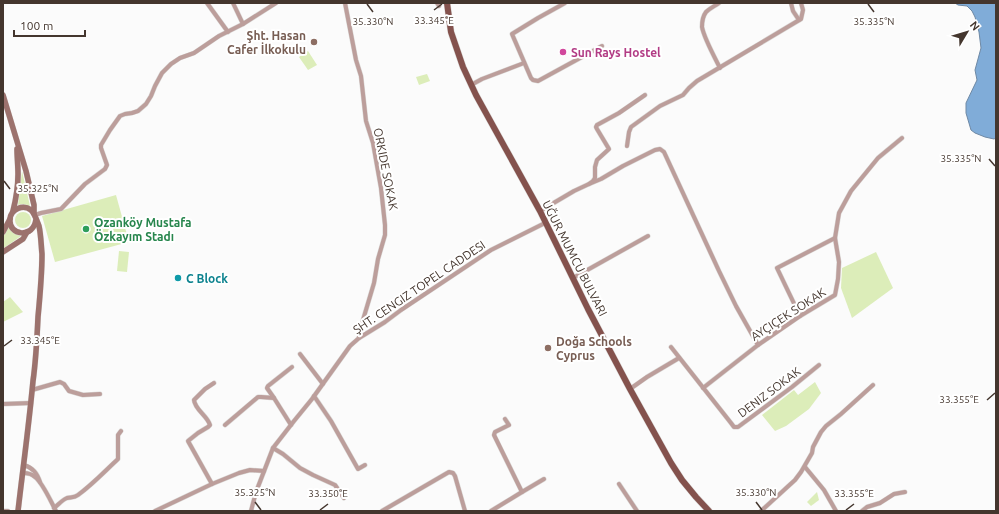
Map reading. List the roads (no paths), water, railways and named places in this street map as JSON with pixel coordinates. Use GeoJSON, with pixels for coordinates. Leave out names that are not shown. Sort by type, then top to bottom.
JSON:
{"type":"FeatureCollection","features":[{"type":"Feature","properties":{"kind":"main road"},"geometry":{"type":"LineString","coordinates":[[447,3],[451,32],[471,85],[540,211],[630,389],[671,463],[686,486],[709,511]]}},
{"type":"Feature","properties":{"kind":"street"},"geometry":{"type":"LineString","coordinates":[[208,3],[228,32]]}},
{"type":"Feature","properties":{"kind":"street"},"geometry":{"type":"LineString","coordinates":[[233,3],[243,24]]}},
{"type":"Feature","properties":{"kind":"street"},"geometry":{"type":"LineString","coordinates":[[35,216],[41,212],[61,209],[86,184],[105,169],[107,165],[101,145],[110,130],[120,116],[132,113],[146,104],[162,73],[171,64],[180,58],[194,53],[219,36],[243,24],[276,3]]}},
{"type":"Feature","properties":{"kind":"street","name":"ORKIDE SOKAK"},"geometry":{"type":"LineString","coordinates":[[345,3],[356,60],[361,76],[366,121],[373,143],[381,188],[385,225],[385,236],[359,338]]}},
{"type":"Feature","properties":{"kind":"street"},"geometry":{"type":"LineString","coordinates":[[565,3],[512,34],[531,78],[538,81],[602,46]]}},
{"type":"Feature","properties":{"kind":"street"},"geometry":{"type":"LineString","coordinates":[[719,3],[706,12],[702,26],[704,35],[720,68]]}},
{"type":"Feature","properties":{"kind":"street"},"geometry":{"type":"LineString","coordinates":[[791,3],[793,11],[799,20]]}},
{"type":"Feature","properties":{"kind":"street"},"geometry":{"type":"LineString","coordinates":[[627,146],[631,127],[660,106],[683,95],[697,81],[801,19],[803,10],[801,3]]}},
{"type":"Feature","properties":{"kind":"street"},"geometry":{"type":"LineString","coordinates":[[471,85],[482,79],[524,63]]}},
{"type":"Feature","properties":{"kind":"street"},"geometry":{"type":"LineString","coordinates":[[3,95],[28,182],[34,205],[35,216],[34,226],[23,239],[3,252]]}},
{"type":"Feature","properties":{"kind":"street"},"geometry":{"type":"LineString","coordinates":[[589,184],[595,178],[595,167],[597,160],[609,149],[596,129],[597,125],[645,96]]}},
{"type":"Feature","properties":{"kind":"street","name":"AYÇIÇEK SOKAK"},"geometry":{"type":"LineString","coordinates":[[703,388],[758,345],[800,316],[835,295],[839,262],[835,238],[839,213],[851,191],[878,158],[902,138]]}},
{"type":"Feature","properties":{"kind":"street"},"geometry":{"type":"LineString","coordinates":[[3,232],[13,212],[16,197],[18,184],[17,142]]}},
{"type":"Feature","properties":{"kind":"street"},"geometry":{"type":"LineString","coordinates":[[540,211],[574,191],[655,150],[660,149],[664,152],[736,306],[758,345]]}},
{"type":"Feature","properties":{"kind":"street"},"geometry":{"type":"LineString","coordinates":[[13,212],[24,207],[28,208],[35,216],[41,241],[42,269],[31,403],[18,511]]}},
{"type":"Feature","properties":{"kind":"street"},"geometry":{"type":"LineString","coordinates":[[10,219],[10,223],[15,230],[23,233],[28,232],[36,236],[41,241]]}},
{"type":"Feature","properties":{"kind":"street","name":"ŞHT. CENGIZ TOPEL CADDESI"},"geometry":{"type":"LineString","coordinates":[[251,511],[256,492],[273,448],[314,396],[350,346],[359,338],[491,250],[545,223]]}},
{"type":"Feature","properties":{"kind":"street"},"geometry":{"type":"LineString","coordinates":[[573,278],[648,236]]}},
{"type":"Feature","properties":{"kind":"street"},"geometry":{"type":"LineString","coordinates":[[800,316],[778,268],[835,238]]}},
{"type":"Feature","properties":{"kind":"street","name":"DENIZ SOKAK"},"geometry":{"type":"LineString","coordinates":[[671,347],[734,427],[738,428],[819,366]]}},
{"type":"Feature","properties":{"kind":"street"},"geometry":{"type":"LineString","coordinates":[[300,354],[323,384]]}},
{"type":"Feature","properties":{"kind":"street"},"geometry":{"type":"LineString","coordinates":[[630,389],[679,358]]}},
{"type":"Feature","properties":{"kind":"street"},"geometry":{"type":"LineString","coordinates":[[291,425],[267,388],[292,367]]}},
{"type":"Feature","properties":{"kind":"street"},"geometry":{"type":"LineString","coordinates":[[32,390],[60,382],[64,384],[69,391],[83,396],[100,394]]}},
{"type":"Feature","properties":{"kind":"street"},"geometry":{"type":"LineString","coordinates":[[212,484],[188,440],[210,425],[208,420],[195,404],[194,400],[205,389],[214,383]]}},
{"type":"Feature","properties":{"kind":"street"},"geometry":{"type":"LineString","coordinates":[[761,511],[795,480],[805,467],[812,453],[813,447],[826,426],[873,385]]}},
{"type":"Feature","properties":{"kind":"street"},"geometry":{"type":"LineString","coordinates":[[314,396],[331,421],[358,469],[365,465]]}},
{"type":"Feature","properties":{"kind":"street"},"geometry":{"type":"LineString","coordinates":[[225,425],[256,398],[274,398]]}},
{"type":"Feature","properties":{"kind":"street"},"geometry":{"type":"LineString","coordinates":[[3,404],[31,403]]}},
{"type":"Feature","properties":{"kind":"street"},"geometry":{"type":"LineString","coordinates":[[505,419],[509,425],[495,432],[494,435],[522,492]]}},
{"type":"Feature","properties":{"kind":"street"},"geometry":{"type":"LineString","coordinates":[[23,473],[27,473],[35,477],[55,509],[67,498],[74,498],[118,459],[118,435],[121,431]]}},
{"type":"Feature","properties":{"kind":"street"},"geometry":{"type":"LineString","coordinates":[[273,448],[300,468],[335,485],[344,498]]}},
{"type":"Feature","properties":{"kind":"street"},"geometry":{"type":"LineString","coordinates":[[24,465],[34,470],[39,476],[42,486]]}},
{"type":"Feature","properties":{"kind":"street"},"geometry":{"type":"LineString","coordinates":[[805,467],[824,490],[836,511]]}},
{"type":"Feature","properties":{"kind":"street"},"geometry":{"type":"LineString","coordinates":[[155,511],[212,484],[245,471],[264,471]]}},
{"type":"Feature","properties":{"kind":"street"},"geometry":{"type":"LineString","coordinates":[[382,511],[449,472],[453,473],[455,476],[466,511]]}},
{"type":"Feature","properties":{"kind":"street"},"geometry":{"type":"LineString","coordinates":[[491,511],[544,479]]}},
{"type":"Feature","properties":{"kind":"street"},"geometry":{"type":"LineString","coordinates":[[619,484],[637,511]]}},
{"type":"Feature","properties":{"kind":"street"},"geometry":{"type":"LineString","coordinates":[[862,511],[867,507],[880,503],[894,494],[905,492]]}},
{"type":"Feature","properties":{"kind":"street"},"geometry":{"type":"LineString","coordinates":[[3,511],[8,511]]}},
{"type":"Feature","properties":{"kind":"water"},"geometry":{"type":"Polygon","coordinates":[[[955,3],[996,3],[996,138],[994,139],[985,137],[971,130],[966,113],[966,103],[977,80],[975,70],[981,48],[979,32],[972,11],[967,6],[958,5],[955,3]]]}},
{"type":"Feature","properties":{"kind":"place","name":"Şht. Hasan Cafer İlkokulu"},"geometry":{"type":"Point","coordinates":[314,42]}},
{"type":"Feature","properties":{"kind":"place","name":"Sun Rays Hostel"},"geometry":{"type":"Point","coordinates":[563,52]}},
{"type":"Feature","properties":{"kind":"place","name":"Ozanköy Mustafa Özkayım Stadı"},"geometry":{"type":"Point","coordinates":[86,229]}},
{"type":"Feature","properties":{"kind":"place","name":"C Block"},"geometry":{"type":"Point","coordinates":[178,278]}},
{"type":"Feature","properties":{"kind":"place","name":"Doğa Schools Cyprus"},"geometry":{"type":"Point","coordinates":[548,348]}}]}
